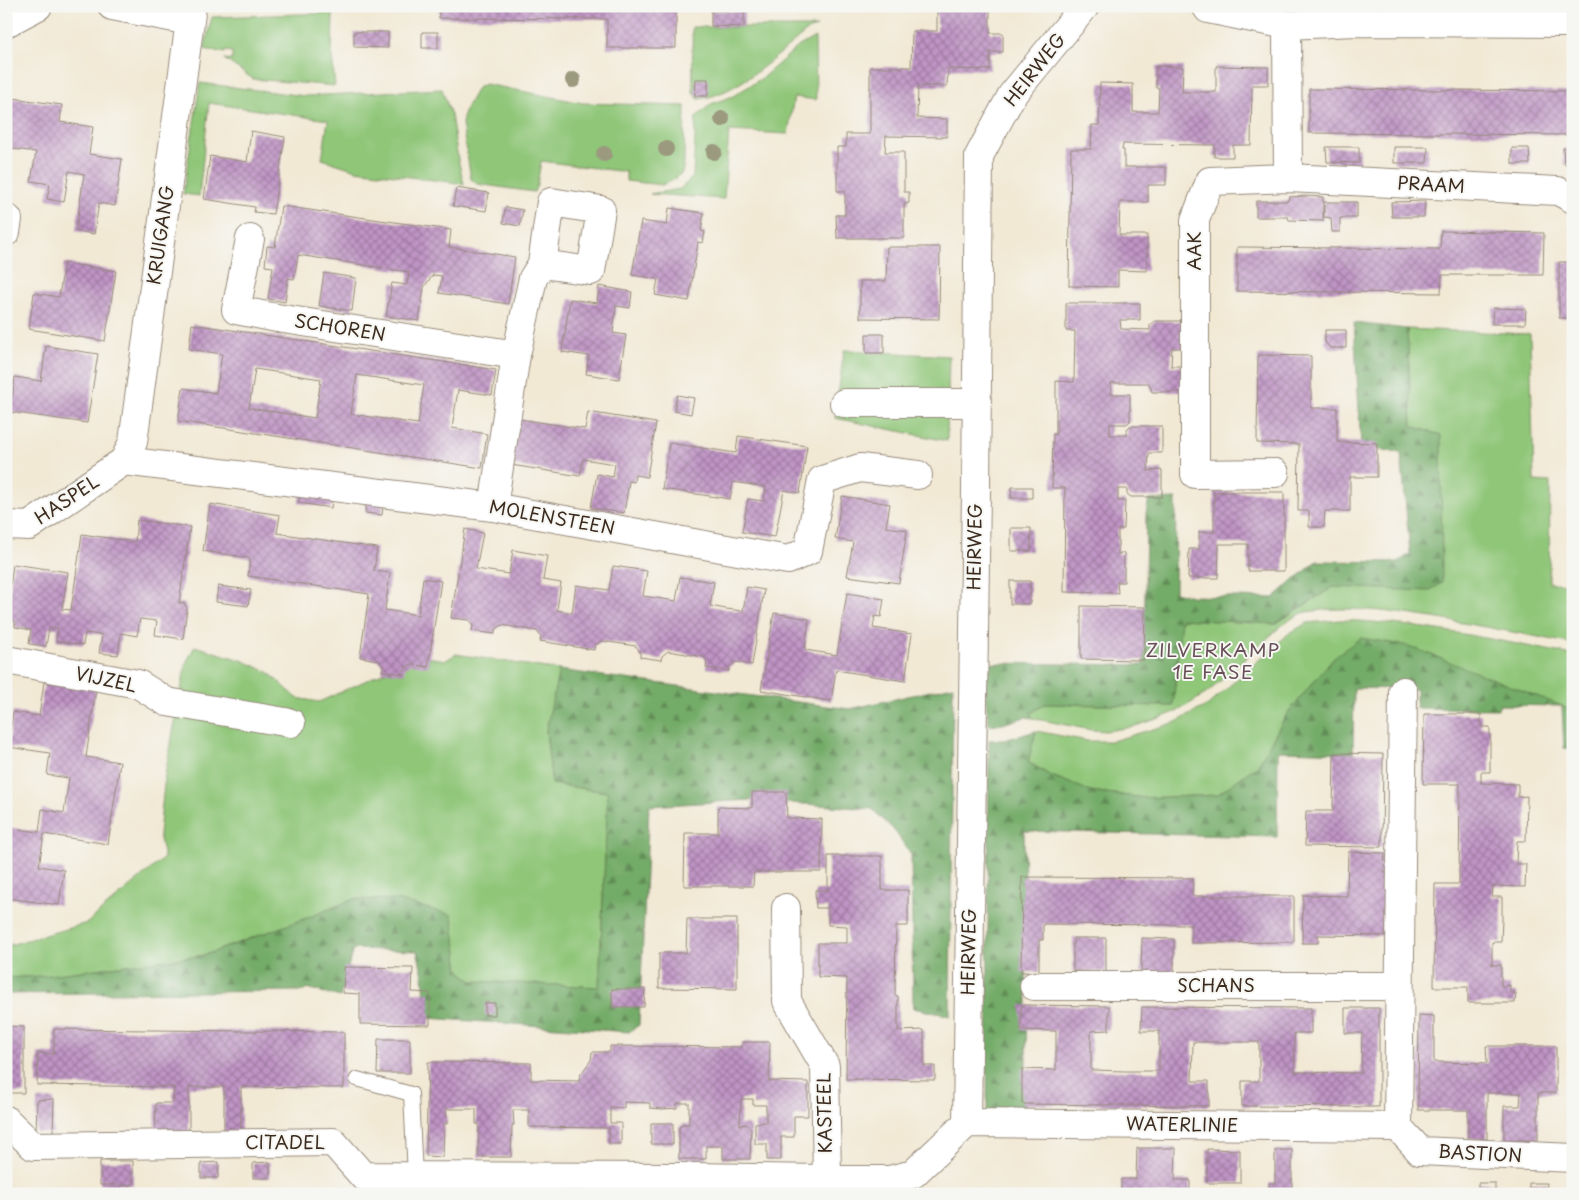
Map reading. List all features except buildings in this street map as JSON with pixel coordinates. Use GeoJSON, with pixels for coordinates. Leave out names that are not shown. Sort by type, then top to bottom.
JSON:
{"type":"FeatureCollection","features":[{"type":"Feature","properties":{"kind":"street"},"geometry":{"type":"LineString","coordinates":[[6,22],[9,6]]}},
{"type":"Feature","properties":{"kind":"street"},"geometry":{"type":"LineString","coordinates":[[6,22],[38,6]]}},
{"type":"Feature","properties":{"kind":"street"},"geometry":{"type":"LineString","coordinates":[[112,6],[191,13]]}},
{"type":"Feature","properties":{"kind":"street","name":"HEIRWEG"},"geometry":{"type":"LineString","coordinates":[[967,1123],[979,156],[1012,95],[1085,6]]}},
{"type":"Feature","properties":{"kind":"street"},"geometry":{"type":"LineString","coordinates":[[1206,6],[1208,9],[1287,26],[1355,14],[1573,23]]}},
{"type":"Feature","properties":{"kind":"street","name":"KRUIGANG"},"geometry":{"type":"LineString","coordinates":[[124,461],[133,442],[191,13]]}},
{"type":"Feature","properties":{"kind":"street"},"geometry":{"type":"LineString","coordinates":[[1287,26],[1288,178]]}},
{"type":"Feature","properties":{"kind":"street","name":"PRAAM"},"geometry":{"type":"LineString","coordinates":[[1288,178],[1558,191],[1573,199]]}},
{"type":"Feature","properties":{"kind":"street","name":"AAK"},"geometry":{"type":"LineString","coordinates":[[1275,473],[1195,474],[1195,220],[1210,181],[1288,178]]}},
{"type":"Feature","properties":{"kind":"street","name":"SCHOREN"},"geometry":{"type":"LineString","coordinates":[[250,239],[236,310],[516,355]]}},
{"type":"Feature","properties":{"kind":"street"},"geometry":{"type":"LineString","coordinates":[[493,507],[516,355],[533,278],[542,264]]}},
{"type":"Feature","properties":{"kind":"street"},"geometry":{"type":"LineString","coordinates":[[844,403],[977,403]]}},
{"type":"Feature","properties":{"kind":"street","name":"MOLENSTEEN"},"geometry":{"type":"LineString","coordinates":[[124,461],[493,507],[788,560],[808,551],[822,480],[860,468],[918,475]]}},
{"type":"Feature","properties":{"kind":"street","name":"HASPEL"},"geometry":{"type":"LineString","coordinates":[[6,525],[29,526],[124,461]]}},
{"type":"Feature","properties":{"kind":"street","name":"VIJZEL"},"geometry":{"type":"LineString","coordinates":[[6,660],[138,684],[167,702],[291,724]]}},
{"type":"Feature","properties":{"kind":"street"},"geometry":{"type":"LineString","coordinates":[[1398,1127],[1403,691]]}},
{"type":"Feature","properties":{"kind":"street","name":"KASTEEL"},"geometry":{"type":"LineString","coordinates":[[786,908],[787,1000],[825,1066],[826,1178]]}},
{"type":"Feature","properties":{"kind":"street","name":"SCHANS"},"geometry":{"type":"LineString","coordinates":[[1034,986],[1399,986]]}},
{"type":"Feature","properties":{"kind":"street","name":"CITADEL"},"geometry":{"type":"LineString","coordinates":[[6,1120],[33,1146],[333,1142],[362,1185],[415,1176],[826,1178],[889,1187],[913,1174],[967,1123]]}},
{"type":"Feature","properties":{"kind":"street","name":"WATERLINIE"},"geometry":{"type":"LineString","coordinates":[[967,1123],[1398,1127]]}},
{"type":"Feature","properties":{"kind":"street","name":"BASTION"},"geometry":{"type":"LineString","coordinates":[[1398,1127],[1420,1151],[1573,1158]]}},
{"type":"Feature","properties":{"kind":"lane"},"geometry":{"type":"LineString","coordinates":[[357,1079],[411,1094],[415,1176]]}},
{"type":"Feature","properties":{"kind":"green space"},"geometry":{"type":"Polygon","coordinates":[[[333,13],[332,55],[335,86],[253,79],[224,59],[232,60],[232,52],[225,51],[225,53],[204,49],[212,17],[333,13]]]}},
{"type":"Feature","properties":{"kind":"green space"},"geometry":{"type":"Polygon","coordinates":[[[692,27],[817,27],[810,29],[743,81],[713,96],[698,99],[693,92],[692,27]]]}},
{"type":"Feature","properties":{"kind":"green space"},"geometry":{"type":"Polygon","coordinates":[[[815,37],[816,100],[794,97],[788,134],[729,131],[724,199],[650,194],[680,189],[693,177],[696,117],[711,104],[733,96],[762,78],[799,46],[815,37]]]}},
{"type":"Feature","properties":{"kind":"green space"},"geometry":{"type":"Polygon","coordinates":[[[200,83],[305,96],[442,89],[451,115],[464,184],[356,170],[322,159],[328,120],[209,103],[199,196],[183,194],[200,83]]]}},
{"type":"Feature","properties":{"kind":"green space"},"geometry":{"type":"Polygon","coordinates":[[[485,84],[583,103],[685,106],[684,163],[682,173],[662,185],[626,181],[626,172],[541,161],[534,192],[477,184],[471,179],[462,124],[464,112],[477,88],[485,84]]]}},
{"type":"Feature","properties":{"kind":"green space"},"geometry":{"type":"Polygon","coordinates":[[[1354,323],[1407,329],[1412,426],[1441,435],[1442,583],[1429,591],[1333,587],[1275,624],[1181,619],[1173,706],[1045,704],[1031,713],[1032,718],[1025,717],[1003,724],[988,725],[984,663],[1144,665],[1146,513],[1149,500],[1176,499],[1175,592],[1192,596],[1273,598],[1317,561],[1398,562],[1410,554],[1401,453],[1361,446],[1354,323]]]}},
{"type":"Feature","properties":{"kind":"green space"},"geometry":{"type":"Polygon","coordinates":[[[1407,329],[1530,334],[1534,481],[1550,482],[1549,583],[1573,584],[1573,644],[1433,618],[1386,612],[1338,609],[1307,612],[1289,620],[1207,693],[1178,711],[1132,727],[1106,731],[1091,730],[1032,718],[1031,713],[1045,704],[1173,706],[1181,619],[1275,624],[1333,587],[1426,567],[1412,426],[1407,329]]]}},
{"type":"Feature","properties":{"kind":"green space"},"geometry":{"type":"Polygon","coordinates":[[[844,350],[949,356],[947,441],[835,418],[844,350]]]}},
{"type":"Feature","properties":{"kind":"green space"},"geometry":{"type":"Polygon","coordinates":[[[1340,620],[1428,628],[1573,655],[1573,712],[1562,706],[1334,657],[1287,714],[1258,765],[1217,795],[1145,798],[1090,791],[1049,775],[1028,762],[1036,731],[1088,741],[1112,741],[1174,723],[1208,705],[1288,634],[1307,623],[1340,620]]]}},
{"type":"Feature","properties":{"kind":"green space"},"geometry":{"type":"Polygon","coordinates":[[[1361,638],[1409,646],[1562,706],[1499,705],[1498,709],[1416,708],[1416,689],[1354,688],[1353,753],[1278,751],[1277,837],[1024,831],[1027,1004],[1025,1117],[987,1116],[989,740],[1004,740],[1036,731],[1028,762],[1049,775],[1090,791],[1145,798],[1217,795],[1258,765],[1287,714],[1334,657],[1361,638]]]}},
{"type":"Feature","properties":{"kind":"green space"},"geometry":{"type":"Polygon","coordinates":[[[195,646],[244,661],[268,672],[297,698],[319,702],[419,656],[446,660],[456,654],[559,670],[546,731],[552,784],[608,792],[599,987],[472,981],[459,970],[452,915],[354,899],[205,955],[42,976],[6,978],[6,946],[87,923],[164,858],[159,834],[165,775],[186,663],[195,646]]]}},
{"type":"Feature","properties":{"kind":"green space"},"geometry":{"type":"Polygon","coordinates":[[[559,670],[850,709],[953,686],[950,1016],[913,1008],[911,854],[893,829],[872,809],[750,800],[649,806],[639,1025],[629,1032],[427,1018],[423,975],[417,951],[353,949],[340,997],[307,988],[303,991],[6,994],[6,978],[42,976],[205,955],[354,899],[396,900],[452,915],[459,970],[472,981],[599,987],[608,792],[552,784],[546,731],[559,670]]]}},
{"type":"Feature","properties":{"kind":"green space"},"geometry":{"type":"Polygon","coordinates":[[[1562,706],[1573,712],[1573,749],[1564,748],[1562,706]]]}},
{"type":"Feature","properties":{"kind":"district","name":"ZILVERKAMP 1E FASE"},"geometry":{"type":"Point","coordinates":[1213,661]}}]}
